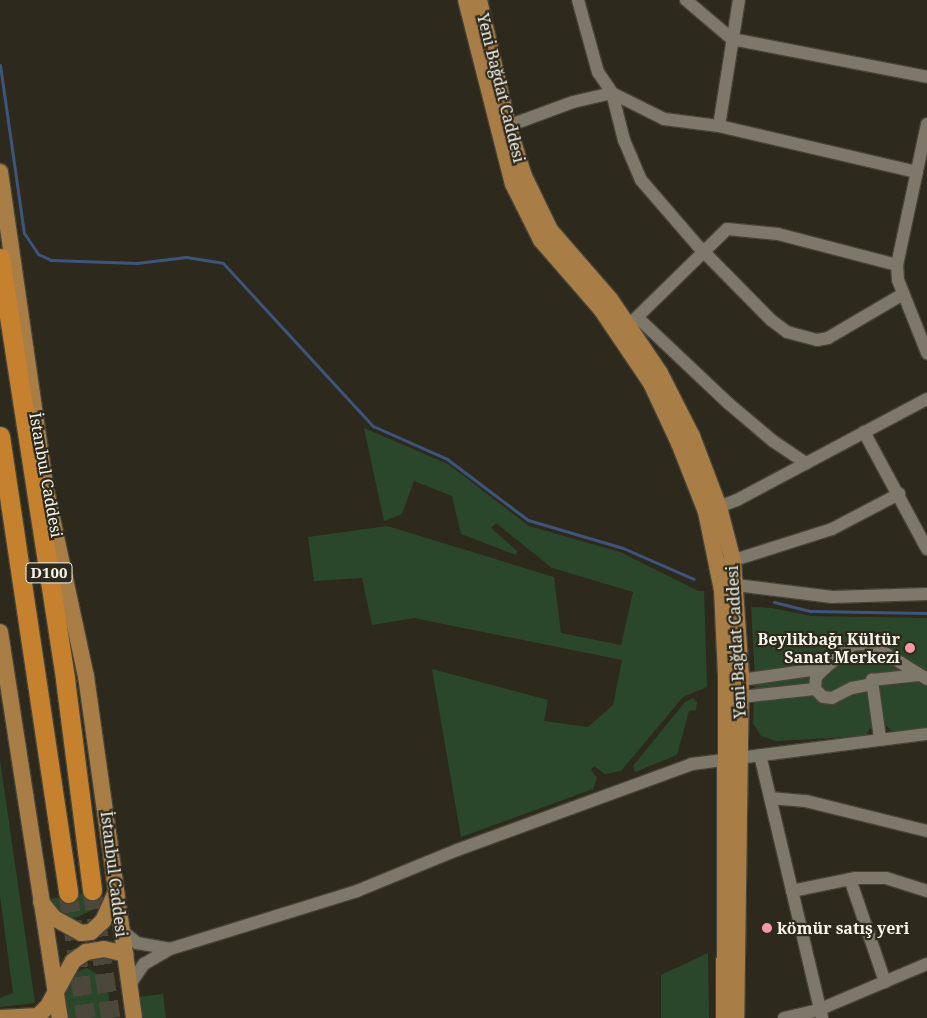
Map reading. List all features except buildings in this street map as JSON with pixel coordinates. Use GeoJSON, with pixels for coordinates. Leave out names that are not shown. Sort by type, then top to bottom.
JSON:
{"type":"FeatureCollection","features":[{"type":"Feature","properties":{"kind":"highway"},"geometry":{"type":"LineString","coordinates":[[0,261],[35,412]]}},
{"type":"Feature","properties":{"kind":"highway","name":"D100"},"geometry":{"type":"LineString","coordinates":[[0,261],[65,679],[92,890]]}},
{"type":"Feature","properties":{"kind":"highway","name":"D100"},"geometry":{"type":"LineString","coordinates":[[0,436],[68,892]]}},
{"type":"Feature","properties":{"kind":"main road","name":"Yeni Bağdat Caddesi"},"geometry":{"type":"LineString","coordinates":[[466,0],[513,184],[541,240],[601,310],[651,383],[713,510]]}},
{"type":"Feature","properties":{"kind":"main road","name":"Yeni Bağdat Caddesi"},"geometry":{"type":"LineString","coordinates":[[479,0],[508,126],[524,176],[550,230],[634,321],[688,428],[713,510],[725,563],[724,1018]]}},
{"type":"Feature","properties":{"kind":"main road","name":"İstanbul Caddesi"},"geometry":{"type":"LineString","coordinates":[[0,172],[46,490],[86,676],[117,889],[133,1016]]}},
{"type":"Feature","properties":{"kind":"main road","name":"Yeni Bağdat Caddesi"},"geometry":{"type":"LineString","coordinates":[[725,563],[736,585],[741,680],[736,1018]]}},
{"type":"Feature","properties":{"kind":"main road"},"geometry":{"type":"LineString","coordinates":[[0,632],[39,900],[60,1018]]}},
{"type":"Feature","properties":{"kind":"main road"},"geometry":{"type":"LineString","coordinates":[[39,900],[63,924],[82,933],[91,932],[110,912],[117,889]]}},
{"type":"Feature","properties":{"kind":"main road"},"geometry":{"type":"LineString","coordinates":[[0,1018],[34,1017],[55,993],[73,961],[86,952],[104,949],[125,954]]}},
{"type":"Feature","properties":{"kind":"street"},"geometry":{"type":"LineString","coordinates":[[578,0],[598,72],[612,92],[624,140],[641,180],[703,251],[771,320],[787,332],[803,338],[828,338],[903,294]]}},
{"type":"Feature","properties":{"kind":"street"},"geometry":{"type":"LineString","coordinates":[[686,0],[732,39],[927,76]]}},
{"type":"Feature","properties":{"kind":"street"},"geometry":{"type":"LineString","coordinates":[[719,126],[739,0]]}},
{"type":"Feature","properties":{"kind":"street"},"geometry":{"type":"LineString","coordinates":[[508,126],[573,102],[612,92],[664,119],[719,126],[917,172]]}},
{"type":"Feature","properties":{"kind":"street"},"geometry":{"type":"LineString","coordinates":[[927,124],[897,265],[903,294],[927,354]]}},
{"type":"Feature","properties":{"kind":"street"},"geometry":{"type":"LineString","coordinates":[[806,463],[773,441],[634,321],[726,229],[737,228],[778,234],[897,265]]}},
{"type":"Feature","properties":{"kind":"street"},"geometry":{"type":"LineString","coordinates":[[713,510],[926,400]]}},
{"type":"Feature","properties":{"kind":"street"},"geometry":{"type":"LineString","coordinates":[[864,432],[927,549]]}},
{"type":"Feature","properties":{"kind":"street"},"geometry":{"type":"LineString","coordinates":[[725,563],[832,529],[899,494]]}},
{"type":"Feature","properties":{"kind":"street"},"geometry":{"type":"LineString","coordinates":[[736,585],[832,598],[927,594]]}},
{"type":"Feature","properties":{"kind":"street"},"geometry":{"type":"LineString","coordinates":[[873,684],[852,688],[832,698],[823,697],[815,689],[816,677],[852,645],[864,644],[877,648],[923,677]]}},
{"type":"Feature","properties":{"kind":"street"},"geometry":{"type":"LineString","coordinates":[[741,680],[825,668]]}},
{"type":"Feature","properties":{"kind":"street"},"geometry":{"type":"LineString","coordinates":[[880,738],[872,680],[923,677]]}},
{"type":"Feature","properties":{"kind":"street"},"geometry":{"type":"LineString","coordinates":[[741,697],[815,689]]}},
{"type":"Feature","properties":{"kind":"street"},"geometry":{"type":"LineString","coordinates":[[129,986],[144,964],[170,949],[357,891],[457,850],[692,764],[880,738],[927,734]]}},
{"type":"Feature","properties":{"kind":"street"},"geometry":{"type":"LineString","coordinates":[[760,755],[820,1014]]}},
{"type":"Feature","properties":{"kind":"street"},"geometry":{"type":"LineString","coordinates":[[770,798],[806,801],[927,831]]}},
{"type":"Feature","properties":{"kind":"street"},"geometry":{"type":"LineString","coordinates":[[792,891],[850,878],[886,878],[927,891]]}},
{"type":"Feature","properties":{"kind":"street"},"geometry":{"type":"LineString","coordinates":[[850,878],[885,982]]}},
{"type":"Feature","properties":{"kind":"street"},"geometry":{"type":"LineString","coordinates":[[121,930],[144,946],[170,949]]}},
{"type":"Feature","properties":{"kind":"street"},"geometry":{"type":"LineString","coordinates":[[125,954],[144,946]]}},
{"type":"Feature","properties":{"kind":"street"},"geometry":{"type":"LineString","coordinates":[[784,1018],[820,1014],[927,964]]}},
{"type":"Feature","properties":{"kind":"green space"},"geometry":{"type":"Polygon","coordinates":[[[364,428],[448,464],[529,526],[620,552],[698,591],[704,591],[707,687],[683,697],[621,771],[605,774],[594,766],[591,770],[597,778],[593,789],[461,837],[432,669],[548,700],[544,721],[588,727],[613,705],[622,660],[414,618],[372,625],[362,578],[314,581],[308,537],[387,526],[554,577],[561,633],[621,645],[633,592],[552,568],[496,523],[491,528],[517,551],[516,555],[461,534],[452,496],[414,481],[402,514],[384,521],[364,428]]]}},
{"type":"Feature","properties":{"kind":"green space"},"geometry":{"type":"Polygon","coordinates":[[[751,607],[772,608],[811,616],[927,618],[927,730],[893,732],[884,723],[873,724],[865,736],[776,741],[761,736],[753,723],[755,678],[751,607]]]}},
{"type":"Feature","properties":{"kind":"green space"},"geometry":{"type":"Polygon","coordinates":[[[693,698],[697,702],[696,710],[689,711],[677,755],[635,772],[633,766],[685,702],[693,698]]]}},
{"type":"Feature","properties":{"kind":"green space"},"geometry":{"type":"Polygon","coordinates":[[[0,760],[35,1003],[0,1007],[0,998],[13,993],[0,896],[0,760]]]}},
{"type":"Feature","properties":{"kind":"green space"},"geometry":{"type":"Polygon","coordinates":[[[98,891],[92,910],[76,918],[61,916],[49,899],[98,891]]]}},
{"type":"Feature","properties":{"kind":"green space"},"geometry":{"type":"Polygon","coordinates":[[[708,953],[709,1018],[661,1018],[661,975],[708,953]]]}},
{"type":"Feature","properties":{"kind":"green space"},"geometry":{"type":"Polygon","coordinates":[[[87,968],[106,979],[112,1018],[68,1018],[64,993],[73,973],[87,968]]]}},
{"type":"Feature","properties":{"kind":"green space"},"geometry":{"type":"Polygon","coordinates":[[[163,994],[166,1018],[141,1018],[138,997],[163,994]]]}},
{"type":"Feature","properties":{"kind":"waterway"},"geometry":{"type":"LineString","coordinates":[[0,65],[24,233],[38,254],[51,260],[137,263],[186,257],[223,263],[373,426],[447,459],[528,520],[623,548],[694,579]]}},
{"type":"Feature","properties":{"kind":"waterway"},"geometry":{"type":"LineString","coordinates":[[774,602],[811,611],[927,613]]}},
{"type":"Feature","properties":{"kind":"tunnel"},"geometry":{"type":"LineString","coordinates":[[92,890],[111,1018]]}},
{"type":"Feature","properties":{"kind":"tunnel"},"geometry":{"type":"LineString","coordinates":[[68,893],[86,1018]]}},
{"type":"Feature","properties":{"kind":"place","name":"Beylikbağı Kültür Sanat Merkezi"},"geometry":{"type":"Point","coordinates":[910,648]}},
{"type":"Feature","properties":{"kind":"place","name":"kömür satış yeri"},"geometry":{"type":"Point","coordinates":[767,928]}}]}
